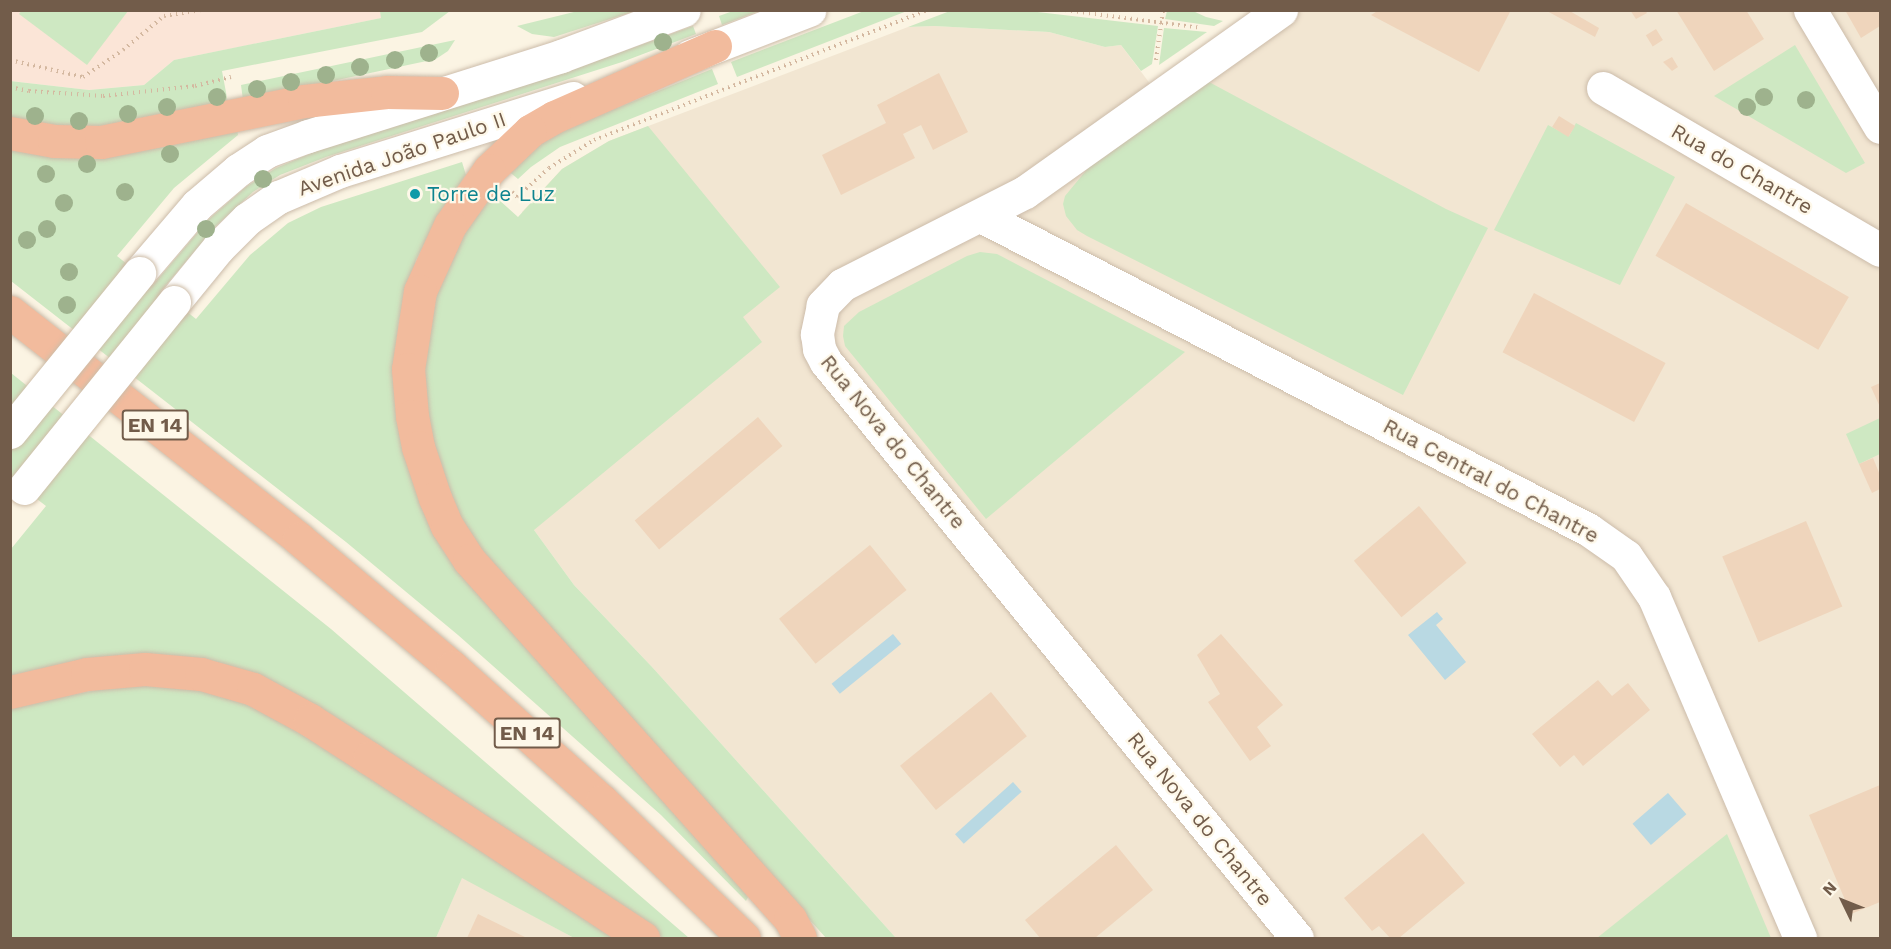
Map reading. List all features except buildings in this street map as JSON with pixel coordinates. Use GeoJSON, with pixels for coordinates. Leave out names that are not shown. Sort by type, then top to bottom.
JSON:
{"type":"FeatureCollection","features":[{"type":"Feature","properties":{"kind":"highway"},"geometry":{"type":"LineString","coordinates":[[715,46],[554,117],[530,131],[489,170],[450,225],[420,291],[408,369],[412,416],[418,447],[435,498],[447,526],[469,560],[790,919],[800,939]]}},
{"type":"Feature","properties":{"kind":"highway"},"geometry":{"type":"LineString","coordinates":[[10,133],[54,141],[100,141],[304,102],[387,92],[442,93]]}},
{"type":"Feature","properties":{"kind":"highway","name":"EN 14"},"geometry":{"type":"LineString","coordinates":[[10,312],[299,539],[452,667],[602,801],[744,939]]}},
{"type":"Feature","properties":{"kind":"highway","name":"EN 14"},"geometry":{"type":"LineString","coordinates":[[10,333],[275,542],[426,669],[577,800],[722,939]]}},
{"type":"Feature","properties":{"kind":"highway"},"geometry":{"type":"LineString","coordinates":[[10,692],[87,674],[145,669],[201,674],[253,689],[310,720],[643,939]]}},
{"type":"Feature","properties":{"kind":"street","name":"Avenida João Paulo II"},"geometry":{"type":"LineString","coordinates":[[10,432],[197,205],[238,170],[267,151],[561,56],[684,10]]}},
{"type":"Feature","properties":{"kind":"street","name":"Avenida João Paulo II"},"geometry":{"type":"LineString","coordinates":[[17,496],[218,248],[247,219],[279,197],[310,182],[587,93],[809,10]]}},
{"type":"Feature","properties":{"kind":"street","name":"Rua Nova do Chantre"},"geometry":{"type":"LineString","coordinates":[[1281,10],[1045,179],[981,216],[842,285],[823,305],[817,322],[817,341],[822,356],[1297,939]]}},
{"type":"Feature","properties":{"kind":"street"},"geometry":{"type":"LineString","coordinates":[[1810,10],[1881,127]]}},
{"type":"Feature","properties":{"kind":"street","name":"Rua do Chantre"},"geometry":{"type":"LineString","coordinates":[[1604,88],[1881,250]]}},
{"type":"Feature","properties":{"kind":"street","name":"Rua Central do Chantre"},"geometry":{"type":"LineString","coordinates":[[981,216],[1589,530],[1626,556],[1654,597],[1800,939]]}},
{"type":"Feature","properties":{"kind":"path"},"geometry":{"type":"LineString","coordinates":[[10,60],[83,77],[123,50],[164,16],[203,10]]}},
{"type":"Feature","properties":{"kind":"path"},"geometry":{"type":"LineString","coordinates":[[517,197],[549,168],[594,140],[927,10]]}},
{"type":"Feature","properties":{"kind":"path"},"geometry":{"type":"LineString","coordinates":[[1065,10],[1212,29]]}},
{"type":"Feature","properties":{"kind":"path"},"geometry":{"type":"LineString","coordinates":[[1156,65],[1163,10]]}},
{"type":"Feature","properties":{"kind":"path"},"geometry":{"type":"LineString","coordinates":[[10,87],[29,92],[103,96],[195,86],[231,77]]}},
{"type":"Feature","properties":{"kind":"shaded area"},"geometry":{"type":"Polygon","coordinates":[[[10,11],[416,11],[174,60],[144,85],[89,90],[11,81],[10,11]]]}},
{"type":"Feature","properties":{"kind":"shaded area"},"geometry":{"type":"Polygon","coordinates":[[[1288,11],[1880,11],[1880,938],[896,938],[653,668],[574,585],[534,530],[522,212],[562,169],[609,141],[908,27],[934,26],[1049,32],[1105,47],[1121,45],[1151,85],[1288,11]]]}},
{"type":"Feature","properties":{"kind":"shaded area"},"geometry":{"type":"Polygon","coordinates":[[[462,877],[574,938],[436,938],[462,877]]]}},
{"type":"Feature","properties":{"kind":"green space"},"geometry":{"type":"Polygon","coordinates":[[[22,10],[128,11],[87,65],[19,14],[22,10]]]}},
{"type":"Feature","properties":{"kind":"green space"},"geometry":{"type":"Polygon","coordinates":[[[582,10],[635,11],[554,37],[532,34],[517,26],[582,10]]]}},
{"type":"Feature","properties":{"kind":"green space"},"geometry":{"type":"Polygon","coordinates":[[[380,11],[450,11],[422,32],[222,71],[228,103],[98,127],[59,126],[11,118],[10,81],[89,90],[144,85],[174,60],[381,18],[380,11]]]}},
{"type":"Feature","properties":{"kind":"green space"},"geometry":{"type":"Polygon","coordinates":[[[733,11],[759,11],[722,25],[719,16],[733,11]]]}},
{"type":"Feature","properties":{"kind":"green space"},"geometry":{"type":"Polygon","coordinates":[[[864,11],[907,11],[737,77],[731,62],[864,11]]]}},
{"type":"Feature","properties":{"kind":"green space"},"geometry":{"type":"Polygon","coordinates":[[[950,11],[1029,11],[1158,26],[1152,64],[1141,71],[1121,45],[1105,47],[1049,32],[934,26],[908,27],[950,11]]]}},
{"type":"Feature","properties":{"kind":"green space"},"geometry":{"type":"Polygon","coordinates":[[[1167,11],[1193,11],[1223,21],[1214,26],[1165,19],[1167,11]]]}},
{"type":"Feature","properties":{"kind":"green space"},"geometry":{"type":"Polygon","coordinates":[[[693,26],[696,34],[622,62],[326,157],[280,175],[253,192],[216,226],[161,291],[196,319],[250,255],[288,223],[321,207],[462,162],[466,175],[442,209],[416,260],[399,320],[396,346],[405,457],[748,897],[746,901],[661,815],[458,635],[346,542],[11,281],[10,149],[237,129],[238,135],[174,188],[117,256],[153,285],[209,219],[247,186],[276,168],[314,152],[572,70],[693,26]]]}},
{"type":"Feature","properties":{"kind":"green space"},"geometry":{"type":"Polygon","coordinates":[[[1164,28],[1207,32],[1159,65],[1164,28]]]}},
{"type":"Feature","properties":{"kind":"green space"},"geometry":{"type":"Polygon","coordinates":[[[455,40],[448,51],[436,59],[243,100],[241,85],[455,40]]]}},
{"type":"Feature","properties":{"kind":"green space"},"geometry":{"type":"Polygon","coordinates":[[[1795,45],[1865,163],[1846,173],[1714,96],[1795,45]]]}},
{"type":"Feature","properties":{"kind":"green space"},"geometry":{"type":"Polygon","coordinates":[[[712,69],[718,84],[560,147],[518,179],[507,170],[553,134],[712,69]]]}},
{"type":"Feature","properties":{"kind":"green space"},"geometry":{"type":"Polygon","coordinates":[[[1209,82],[1446,209],[1488,228],[1403,395],[1087,236],[1077,230],[1066,216],[1063,204],[1065,196],[1089,167],[1209,82]]]}},
{"type":"Feature","properties":{"kind":"green space"},"geometry":{"type":"Polygon","coordinates":[[[1576,123],[1675,177],[1620,285],[1494,230],[1548,125],[1569,136],[1576,123]]]}},
{"type":"Feature","properties":{"kind":"green space"},"geometry":{"type":"Polygon","coordinates":[[[648,126],[780,287],[743,317],[762,342],[534,530],[574,585],[653,668],[896,938],[826,938],[483,556],[460,518],[430,436],[424,363],[434,297],[444,268],[489,191],[518,217],[562,169],[609,141],[648,126]]]}},
{"type":"Feature","properties":{"kind":"green space"},"geometry":{"type":"Polygon","coordinates":[[[980,252],[997,254],[1185,352],[986,519],[845,346],[843,336],[844,326],[859,312],[967,256],[980,252]]]}},
{"type":"Feature","properties":{"kind":"green space"},"geometry":{"type":"Polygon","coordinates":[[[11,373],[331,629],[689,938],[663,938],[291,694],[11,677],[11,549],[46,506],[11,479],[11,373]]]}},
{"type":"Feature","properties":{"kind":"green space"},"geometry":{"type":"Polygon","coordinates":[[[1880,418],[1880,454],[1859,464],[1846,434],[1880,418]]]}},
{"type":"Feature","properties":{"kind":"green space"},"geometry":{"type":"Polygon","coordinates":[[[149,684],[215,692],[258,709],[296,729],[614,938],[574,938],[462,878],[436,938],[11,938],[10,707],[107,688],[149,684]]]}},
{"type":"Feature","properties":{"kind":"green space"},"geometry":{"type":"Polygon","coordinates":[[[1727,834],[1771,938],[1597,938],[1727,834]]]}},
{"type":"Feature","properties":{"kind":"water"},"geometry":{"type":"Polygon","coordinates":[[[1437,612],[1443,619],[1436,625],[1466,662],[1445,680],[1408,635],[1437,612]]]}},
{"type":"Feature","properties":{"kind":"water"},"geometry":{"type":"Polygon","coordinates":[[[893,634],[901,644],[840,694],[832,684],[893,634]]]}},
{"type":"Feature","properties":{"kind":"water"},"geometry":{"type":"Polygon","coordinates":[[[1013,782],[1022,792],[964,844],[955,834],[1013,782]]]}},
{"type":"Feature","properties":{"kind":"water"},"geometry":{"type":"Polygon","coordinates":[[[1668,793],[1686,814],[1651,845],[1633,824],[1668,793]]]}},
{"type":"Feature","properties":{"kind":"place","name":"Torre de Luz"},"geometry":{"type":"Point","coordinates":[415,194]}}]}
